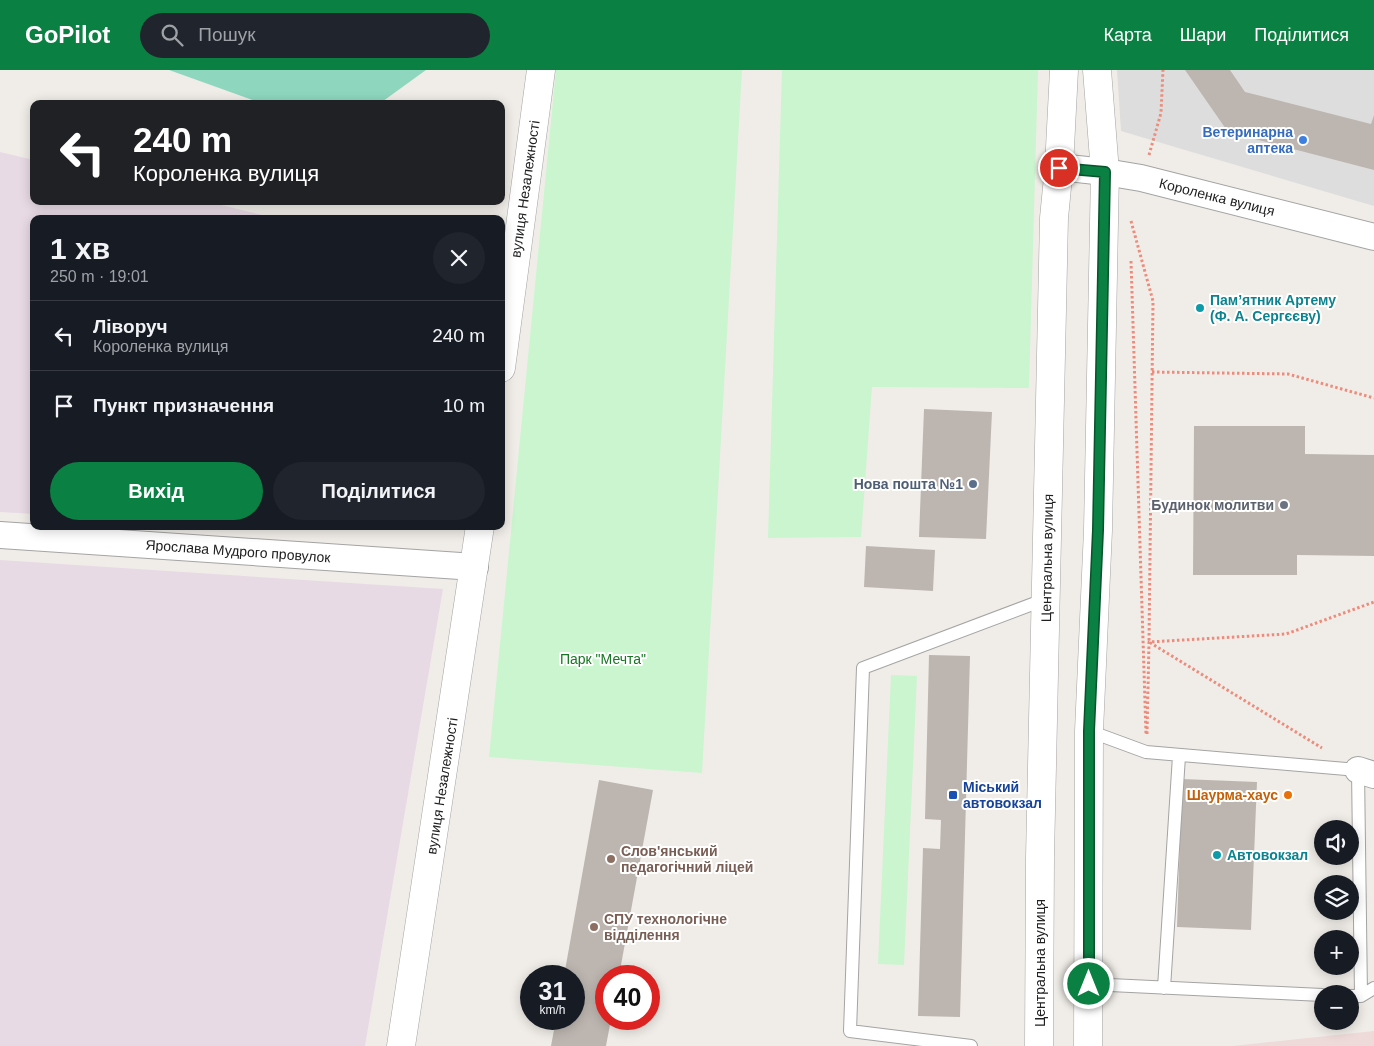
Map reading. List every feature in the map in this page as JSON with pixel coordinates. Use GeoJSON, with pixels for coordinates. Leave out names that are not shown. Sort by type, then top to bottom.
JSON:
{"type":"FeatureCollection","features":[{"type":"Feature","properties":{"kind":"street","name":"вулиця Незалежності"},"geometry":{"type":"LineString","coordinates":[[505,338],[541,70]]}},
{"type":"Feature","properties":{"kind":"street","name":"Центральна вулиця"},"geometry":{"type":"LineString","coordinates":[[1039,1046],[1040,857],[1054,218],[1059,168],[1064,70]]}},
{"type":"Feature","properties":{"kind":"street"},"geometry":{"type":"LineString","coordinates":[[1088,1046],[1089,731],[1098,530],[1105,172],[1097,70]]}},
{"type":"Feature","properties":{"kind":"street","name":"Короленка вулиця"},"geometry":{"type":"LineString","coordinates":[[1059,168],[1105,172],[1142,178],[1374,236]]}},
{"type":"Feature","properties":{"kind":"street","name":"вулиця Незалежності"},"geometry":{"type":"LineString","coordinates":[[401,1046],[480,530]]}},
{"type":"Feature","properties":{"kind":"street","name":"Ярослава Мудрого провулок"},"geometry":{"type":"LineString","coordinates":[[0,535],[475,567]]}},
{"type":"Feature","properties":{"kind":"lane"},"geometry":{"type":"LineString","coordinates":[[971,1046],[850,1031],[862,668],[1046,599]]}},
{"type":"Feature","properties":{"kind":"lane"},"geometry":{"type":"LineString","coordinates":[[1089,731],[1146,752],[1366,773],[1356,985]]}},
{"type":"Feature","properties":{"kind":"lane"},"geometry":{"type":"LineString","coordinates":[[1164,988],[1179,756]]}},
{"type":"Feature","properties":{"kind":"lane"},"geometry":{"type":"LineString","coordinates":[[1089,984],[1314,995]]}},
{"type":"Feature","properties":{"kind":"lane"},"geometry":{"type":"LineString","coordinates":[[1359,994],[1374,988]]}},
{"type":"Feature","properties":{"kind":"path"},"geometry":{"type":"LineString","coordinates":[[1142,178],[1161,113],[1163,70]]}},
{"type":"Feature","properties":{"kind":"path"},"geometry":{"type":"LineString","coordinates":[[1130,236],[1129,216],[1153,301],[1146,752]]}},
{"type":"Feature","properties":{"kind":"path"},"geometry":{"type":"LineString","coordinates":[[1130,256],[1146,752]]}},
{"type":"Feature","properties":{"kind":"path"},"geometry":{"type":"LineString","coordinates":[[1152,372],[1288,374],[1374,398]]}},
{"type":"Feature","properties":{"kind":"path"},"geometry":{"type":"LineString","coordinates":[[1149,642],[1286,634],[1374,602]]}},
{"type":"Feature","properties":{"kind":"path"},"geometry":{"type":"LineString","coordinates":[[1149,642],[1325,750]]}},
{"type":"Feature","properties":{"kind":"shaded area"},"geometry":{"type":"Polygon","coordinates":[[[1117,70],[1374,70],[1374,206],[1121,131],[1117,70]]]}},
{"type":"Feature","properties":{"kind":"shaded area"},"geometry":{"type":"Polygon","coordinates":[[[0,152],[30,159],[30,205],[221,205],[262,215],[30,215],[30,514],[0,512],[0,152]]]}},
{"type":"Feature","properties":{"kind":"shaded area"},"geometry":{"type":"Polygon","coordinates":[[[0,560],[443,589],[365,1046],[0,1046],[0,560]]]}},
{"type":"Feature","properties":{"kind":"shaded area"},"geometry":{"type":"Polygon","coordinates":[[[1374,1031],[1374,1046],[1232,1046],[1374,1031]]]}},
{"type":"Feature","properties":{"kind":"green space"},"geometry":{"type":"Polygon","coordinates":[[[169,70],[426,70],[385,100],[253,100],[169,70]]]}},
{"type":"Feature","properties":{"kind":"green space","name":"Парк \"Мечта\""},"geometry":{"type":"Polygon","coordinates":[[[556,70],[742,70],[702,773],[489,757],[556,70]]]}},
{"type":"Feature","properties":{"kind":"green space"},"geometry":{"type":"Polygon","coordinates":[[[782,70],[1038,70],[1029,388],[872,387],[861,537],[768,538],[782,70]]]}},
{"type":"Feature","properties":{"kind":"green space"},"geometry":{"type":"Polygon","coordinates":[[[891,675],[917,676],[904,965],[878,964],[891,675]]]}},
{"type":"Feature","properties":{"kind":"building"},"geometry":{"type":"Polygon","coordinates":[[[1185,70],[1230,70],[1245,92],[1371,124],[1374,115],[1374,170],[1228,132],[1185,70]]]}},
{"type":"Feature","properties":{"kind":"building"},"geometry":{"type":"Polygon","coordinates":[[[924,409],[992,412],[986,539],[919,537],[924,409]]]}},
{"type":"Feature","properties":{"kind":"building","name":"Будинок молитви"},"geometry":{"type":"Polygon","coordinates":[[[1194,426],[1305,426],[1305,454],[1374,455],[1374,556],[1297,555],[1297,575],[1193,575],[1194,426]]]}},
{"type":"Feature","properties":{"kind":"building"},"geometry":{"type":"Polygon","coordinates":[[[866,546],[935,550],[933,591],[864,587],[866,546]]]}},
{"type":"Feature","properties":{"kind":"building"},"geometry":{"type":"Polygon","coordinates":[[[929,655],[970,656],[960,1017],[918,1016],[923,848],[940,849],[941,820],[925,819],[929,655]]]}},
{"type":"Feature","properties":{"kind":"building","name":"Автовокзал"},"geometry":{"type":"Polygon","coordinates":[[[1182,779],[1257,782],[1251,930],[1177,927],[1182,779]]]}},
{"type":"Feature","properties":{"kind":"building"},"geometry":{"type":"Polygon","coordinates":[[[599,780],[653,790],[621,965],[595,965],[595,1030],[609,1030],[606,1046],[551,1046],[554,1030],[585,1030],[585,965],[566,965],[599,780]]]}},
{"type":"Feature","properties":{"kind":"place","name":"Ветеринарна аптека"},"geometry":{"type":"Point","coordinates":[1303,140]}},
{"type":"Feature","properties":{"kind":"place","name":"Пам’ятник Артему (Ф. А. Сергєєву)"},"geometry":{"type":"Point","coordinates":[1200,308]}},
{"type":"Feature","properties":{"kind":"place","name":"Нова пошта №1"},"geometry":{"type":"Point","coordinates":[973,484]}},
{"type":"Feature","properties":{"kind":"place","name":"Будинок молитви"},"geometry":{"type":"Point","coordinates":[1284,505]}},
{"type":"Feature","properties":{"kind":"place","name":"Міський автовокзал"},"geometry":{"type":"Point","coordinates":[953,795]}},
{"type":"Feature","properties":{"kind":"place","name":"Шаурма-хаус"},"geometry":{"type":"Point","coordinates":[1288,795]}},
{"type":"Feature","properties":{"kind":"place","name":"Автовокзал"},"geometry":{"type":"Point","coordinates":[1217,855]}},
{"type":"Feature","properties":{"kind":"place","name":"Слов'янський педагогічний ліцей"},"geometry":{"type":"Point","coordinates":[611,859]}},
{"type":"Feature","properties":{"kind":"place","name":"СПУ технологічне відділення"},"geometry":{"type":"Point","coordinates":[594,927]}},
{"type":"Feature","properties":{"kind":"route"},"geometry":{"type":"LineString","coordinates":[[1059,168],[1105,172],[1098,530],[1089,731],[1089,984]]}}]}
